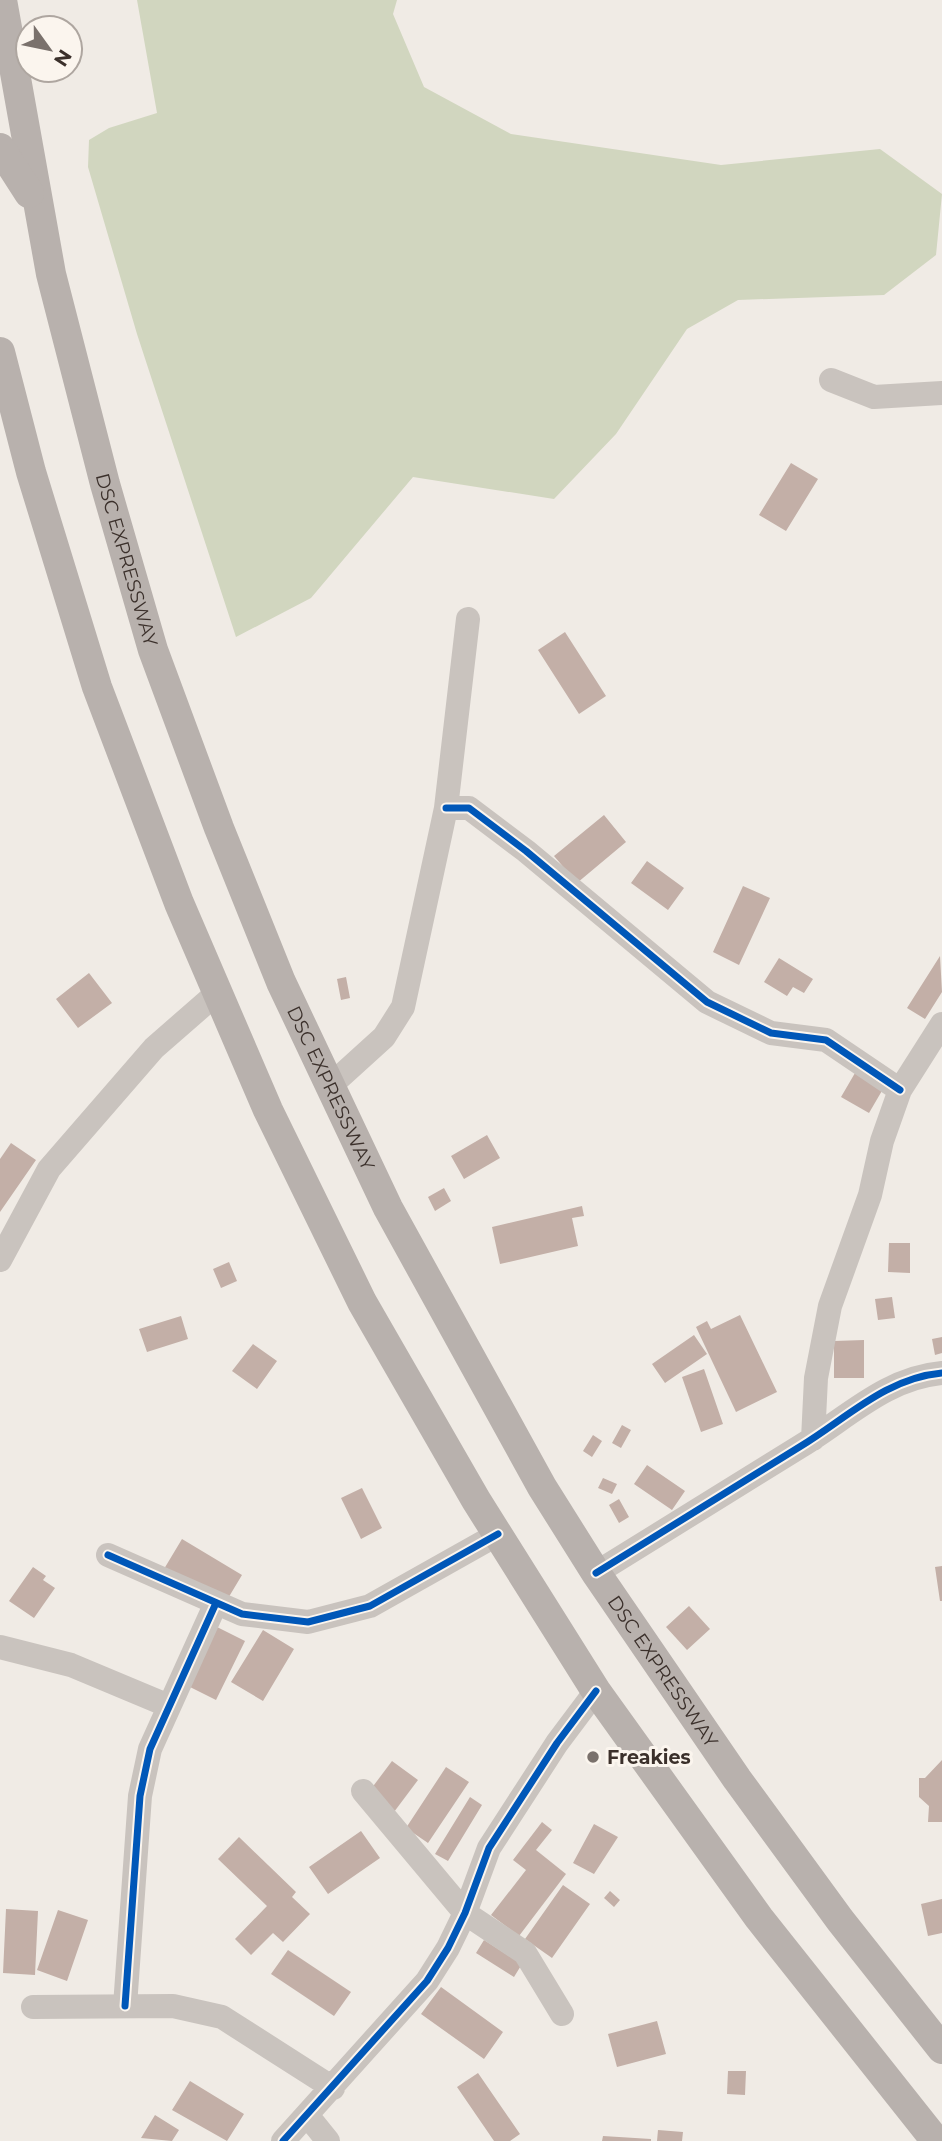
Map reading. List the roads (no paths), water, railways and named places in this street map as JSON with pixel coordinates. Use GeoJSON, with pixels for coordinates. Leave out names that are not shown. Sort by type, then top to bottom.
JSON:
{"type":"FeatureCollection","features":[{"type":"Feature","properties":{"kind":"main road"},"geometry":{"type":"LineString","coordinates":[[0,49],[3,6]]}},
{"type":"Feature","properties":{"kind":"main road","name":"DSC EXPRESSWAY"},"geometry":{"type":"LineString","coordinates":[[3,6],[51,274],[72,363],[153,650],[219,828],[281,982],[387,1208],[542,1487],[596,1573],[737,1779],[840,1920],[942,2049]]}},
{"type":"Feature","properties":{"kind":"main road"},"geometry":{"type":"LineString","coordinates":[[0,148],[41,211]]}},
{"type":"Feature","properties":{"kind":"main road"},"geometry":{"type":"LineString","coordinates":[[0,352],[31,472],[97,687],[179,903],[268,1110],[362,1302],[498,1534],[596,1691],[759,1918],[936,2141]]}},
{"type":"Feature","properties":{"kind":"street"},"geometry":{"type":"LineString","coordinates":[[831,380],[874,397],[942,393]]}},
{"type":"Feature","properties":{"kind":"street"},"geometry":{"type":"LineString","coordinates":[[330,1086],[384,1037],[403,1007],[446,808],[468,620]]}},
{"type":"Feature","properties":{"kind":"street"},"geometry":{"type":"LineString","coordinates":[[446,808],[469,808],[526,850],[708,1002],[771,1033],[826,1040],[900,1090]]}},
{"type":"Feature","properties":{"kind":"street"},"geometry":{"type":"LineString","coordinates":[[0,1260],[49,1170],[154,1048],[217,993]]}},
{"type":"Feature","properties":{"kind":"street"},"geometry":{"type":"LineString","coordinates":[[813,1439],[816,1378],[830,1306],[870,1195],[882,1141],[900,1090],[942,1024]]}},
{"type":"Feature","properties":{"kind":"street"},"geometry":{"type":"LineString","coordinates":[[596,1573],[813,1439],[866,1400],[921,1375],[942,1373]]}},
{"type":"Feature","properties":{"kind":"street"},"geometry":{"type":"LineString","coordinates":[[108,1555],[242,1614],[309,1622],[370,1606],[498,1534]]}},
{"type":"Feature","properties":{"kind":"street"},"geometry":{"type":"LineString","coordinates":[[125,2006],[140,1796],[150,1749],[216,1603]]}},
{"type":"Feature","properties":{"kind":"street"},"geometry":{"type":"LineString","coordinates":[[0,1647],[71,1665],[169,1706]]}},
{"type":"Feature","properties":{"kind":"street"},"geometry":{"type":"LineString","coordinates":[[283,2141],[427,1981],[448,1948],[465,1913],[489,1848],[557,1743],[596,1691]]}},
{"type":"Feature","properties":{"kind":"street"},"geometry":{"type":"LineString","coordinates":[[363,1791],[465,1913],[525,1953],[562,2014]]}},
{"type":"Feature","properties":{"kind":"street"},"geometry":{"type":"LineString","coordinates":[[33,2007],[173,2006],[222,2017],[333,2088]]}},
{"type":"Feature","properties":{"kind":"street"},"geometry":{"type":"LineString","coordinates":[[307,2115],[328,2141]]}},
{"type":"Feature","properties":{"kind":"place","name":"Freakies"},"geometry":{"type":"Point","coordinates":[593,1757]}}]}
